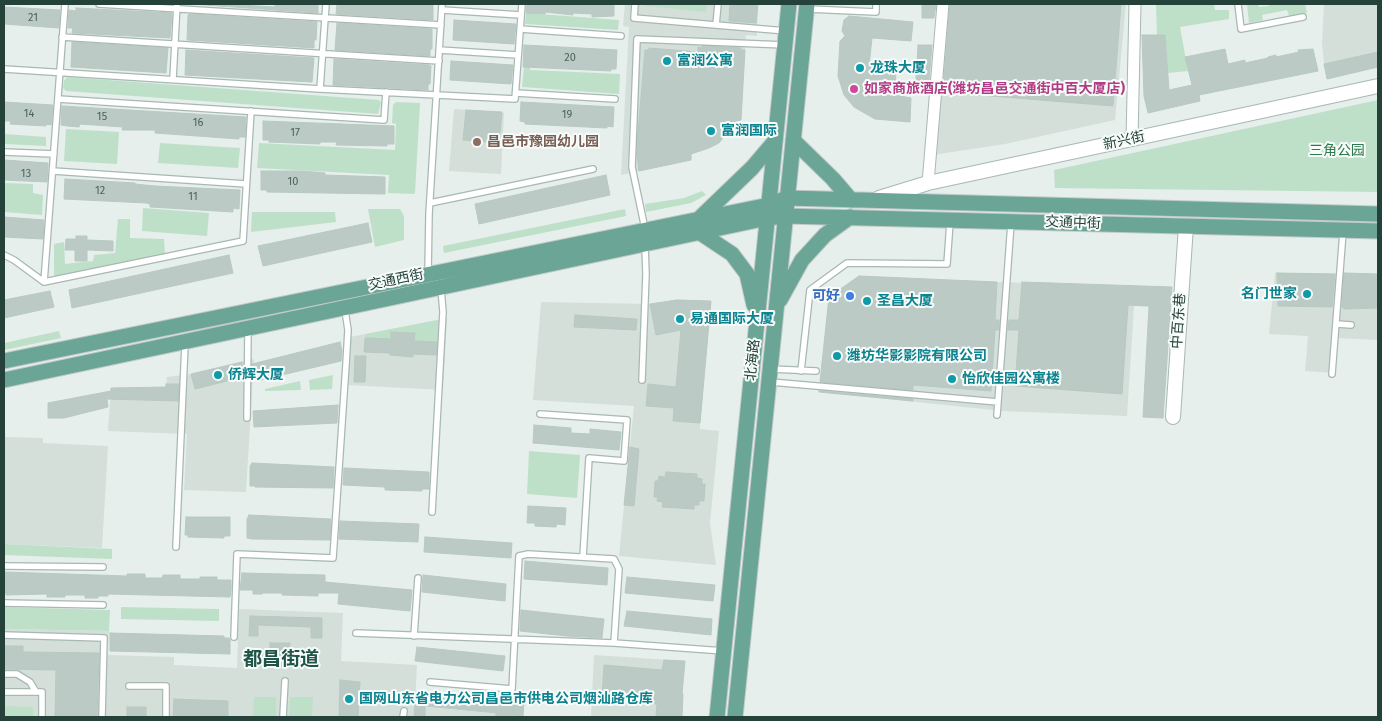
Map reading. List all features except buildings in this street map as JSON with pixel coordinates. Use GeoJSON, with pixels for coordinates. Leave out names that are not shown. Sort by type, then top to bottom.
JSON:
{"type":"FeatureCollection","features":[{"type":"Feature","properties":{"kind":"main road","name":"北海路"},"geometry":{"type":"LineString","coordinates":[[718,717],[789,4]]}},
{"type":"Feature","properties":{"kind":"main road","name":"北海路"},"geometry":{"type":"LineString","coordinates":[[736,717],[806,6]]}},
{"type":"Feature","properties":{"kind":"main road"},"geometry":{"type":"LineString","coordinates":[[757,318],[747,274],[732,254],[700,225],[775,140]]}},
{"type":"Feature","properties":{"kind":"main road"},"geometry":{"type":"LineString","coordinates":[[793,140],[827,172],[851,200]]}},
{"type":"Feature","properties":{"kind":"main road","name":"交通西街"},"geometry":{"type":"LineString","coordinates":[[4,361],[428,274],[645,236],[768,211],[787,198]]}},
{"type":"Feature","properties":{"kind":"main road","name":"交通中街"},"geometry":{"type":"LineString","coordinates":[[787,198],[1378,214]]}},
{"type":"Feature","properties":{"kind":"main road","name":"交通中街"},"geometry":{"type":"LineString","coordinates":[[768,211],[785,216],[1378,231]]}},
{"type":"Feature","properties":{"kind":"main road"},"geometry":{"type":"LineString","coordinates":[[776,305],[802,260],[826,236],[850,217]]}},
{"type":"Feature","properties":{"kind":"main road","name":"交通西街"},"geometry":{"type":"LineString","coordinates":[[4,380],[441,287],[645,236]]}},
{"type":"Feature","properties":{"kind":"street"},"geometry":{"type":"LineString","coordinates":[[928,183],[943,4]]}},
{"type":"Feature","properties":{"kind":"street"},"geometry":{"type":"LineString","coordinates":[[1132,139],[1135,4]]}},
{"type":"Feature","properties":{"kind":"street","name":"新兴街"},"geometry":{"type":"LineString","coordinates":[[872,201],[928,183],[1378,86]]}},
{"type":"Feature","properties":{"kind":"street","name":"中百东巷"},"geometry":{"type":"LineString","coordinates":[[1173,417],[1186,226]]}},
{"type":"Feature","properties":{"kind":"lane"},"geometry":{"type":"LineString","coordinates":[[44,282],[65,4]]}},
{"type":"Feature","properties":{"kind":"lane"},"geometry":{"type":"LineString","coordinates":[[99,4],[177,6],[441,25]]}},
{"type":"Feature","properties":{"kind":"lane"},"geometry":{"type":"LineString","coordinates":[[320,89],[326,4]]}},
{"type":"Feature","properties":{"kind":"lane"},"geometry":{"type":"LineString","coordinates":[[4,69],[320,89],[515,98],[522,4]]}},
{"type":"Feature","properties":{"kind":"lane"},"geometry":{"type":"LineString","coordinates":[[635,4],[634,18],[716,25],[786,38]]}},
{"type":"Feature","properties":{"kind":"lane"},"geometry":{"type":"LineString","coordinates":[[716,25],[718,4]]}},
{"type":"Feature","properties":{"kind":"lane"},"geometry":{"type":"LineString","coordinates":[[806,6],[876,12],[876,4]]}},
{"type":"Feature","properties":{"kind":"lane"},"geometry":{"type":"LineString","coordinates":[[1238,4],[1241,29],[1303,17]]}},
{"type":"Feature","properties":{"kind":"lane"},"geometry":{"type":"LineString","coordinates":[[173,79],[177,6]]}},
{"type":"Feature","properties":{"kind":"lane"},"geometry":{"type":"LineString","coordinates":[[428,274],[430,203],[442,7],[521,15]]}},
{"type":"Feature","properties":{"kind":"lane"},"geometry":{"type":"LineString","coordinates":[[520,29],[621,36]]}},
{"type":"Feature","properties":{"kind":"lane"},"geometry":{"type":"LineString","coordinates":[[62,37],[439,61]]}},
{"type":"Feature","properties":{"kind":"lane"},"geometry":{"type":"LineString","coordinates":[[642,380],[646,274],[645,236],[632,167],[637,39],[786,38]]}},
{"type":"Feature","properties":{"kind":"lane"},"geometry":{"type":"LineString","coordinates":[[439,50],[518,55]]}},
{"type":"Feature","properties":{"kind":"lane"},"geometry":{"type":"LineString","coordinates":[[58,99],[384,120],[386,92]]}},
{"type":"Feature","properties":{"kind":"lane"},"geometry":{"type":"LineString","coordinates":[[516,93],[615,99]]}},
{"type":"Feature","properties":{"kind":"lane"},"geometry":{"type":"LineString","coordinates":[[4,255],[44,282],[243,241],[251,111]]}},
{"type":"Feature","properties":{"kind":"lane"},"geometry":{"type":"LineString","coordinates":[[4,152],[54,154]]}},
{"type":"Feature","properties":{"kind":"lane"},"geometry":{"type":"LineString","coordinates":[[430,203],[593,169]]}},
{"type":"Feature","properties":{"kind":"lane"},"geometry":{"type":"LineString","coordinates":[[52,171],[246,184]]}},
{"type":"Feature","properties":{"kind":"lane"},"geometry":{"type":"LineString","coordinates":[[802,370],[810,290],[847,263],[947,264],[950,219]]}},
{"type":"Feature","properties":{"kind":"lane"},"geometry":{"type":"LineString","coordinates":[[997,415],[1011,221]]}},
{"type":"Feature","properties":{"kind":"lane"},"geometry":{"type":"LineString","coordinates":[[1332,374],[1343,230]]}},
{"type":"Feature","properties":{"kind":"lane"},"geometry":{"type":"LineString","coordinates":[[432,512],[443,312],[441,287]]}},
{"type":"Feature","properties":{"kind":"lane"},"geometry":{"type":"LineString","coordinates":[[234,637],[237,554],[333,558],[348,330],[345,308]]}},
{"type":"Feature","properties":{"kind":"lane"},"geometry":{"type":"LineString","coordinates":[[1337,324],[1351,325]]}},
{"type":"Feature","properties":{"kind":"lane"},"geometry":{"type":"LineString","coordinates":[[247,418],[248,328]]}},
{"type":"Feature","properties":{"kind":"lane"},"geometry":{"type":"LineString","coordinates":[[176,547],[186,341]]}},
{"type":"Feature","properties":{"kind":"lane"},"geometry":{"type":"LineString","coordinates":[[770,375],[802,370],[816,371]]}},
{"type":"Feature","properties":{"kind":"lane"},"geometry":{"type":"LineString","coordinates":[[770,375],[998,402]]}},
{"type":"Feature","properties":{"kind":"lane"},"geometry":{"type":"LineString","coordinates":[[540,414],[627,420],[624,460],[589,458],[583,557]]}},
{"type":"Feature","properties":{"kind":"lane"},"geometry":{"type":"LineString","coordinates":[[430,682],[512,689],[519,556],[528,554],[614,559],[619,569],[614,643]]}},
{"type":"Feature","properties":{"kind":"lane"},"geometry":{"type":"LineString","coordinates":[[4,566],[103,567]]}},
{"type":"Feature","properties":{"kind":"lane"},"geometry":{"type":"LineString","coordinates":[[414,636],[418,578]]}},
{"type":"Feature","properties":{"kind":"lane"},"geometry":{"type":"LineString","coordinates":[[4,603],[103,605]]}},
{"type":"Feature","properties":{"kind":"lane"},"geometry":{"type":"LineString","coordinates":[[356,633],[614,643],[724,651]]}},
{"type":"Feature","properties":{"kind":"lane"},"geometry":{"type":"LineString","coordinates":[[4,635],[104,638],[102,717]]}},
{"type":"Feature","properties":{"kind":"lane"},"geometry":{"type":"LineString","coordinates":[[4,674],[17,674],[30,682],[36,692]]}},
{"type":"Feature","properties":{"kind":"lane"},"geometry":{"type":"LineString","coordinates":[[283,717],[284,681]]}},
{"type":"Feature","properties":{"kind":"lane"},"geometry":{"type":"LineString","coordinates":[[129,686],[166,686],[166,717]]}},
{"type":"Feature","properties":{"kind":"lane"},"geometry":{"type":"LineString","coordinates":[[4,692],[42,692],[42,717]]}},
{"type":"Feature","properties":{"kind":"shaded area","name":"富润国际"},"geometry":{"type":"Polygon","coordinates":[[[625,4],[758,4],[757,36],[746,35],[741,120],[736,121],[719,143],[691,154],[691,160],[621,175],[629,27],[623,26],[625,4]]]}},
{"type":"Feature","properties":{"kind":"shaded area"},"geometry":{"type":"Polygon","coordinates":[[[937,4],[1126,4],[1115,120],[1005,144],[939,154],[925,154],[937,4]]]}},
{"type":"Feature","properties":{"kind":"shaded area"},"geometry":{"type":"Polygon","coordinates":[[[1324,4],[1378,4],[1378,52],[1324,64],[1322,42],[1324,4]]]}},
{"type":"Feature","properties":{"kind":"shaded area","name":"昌邑市豫园幼儿园"},"geometry":{"type":"Polygon","coordinates":[[[454,109],[504,113],[501,174],[449,171],[454,109]]]}},
{"type":"Feature","properties":{"kind":"shaded area"},"geometry":{"type":"Polygon","coordinates":[[[1275,273],[1378,274],[1378,340],[1337,338],[1334,373],[1305,371],[1308,336],[1269,334],[1275,273]]]}},
{"type":"Feature","properties":{"kind":"shaded area"},"geometry":{"type":"Polygon","coordinates":[[[859,276],[1172,287],[1170,307],[1134,306],[1127,416],[1003,411],[819,392],[829,297],[859,276]]]}},
{"type":"Feature","properties":{"kind":"shaded area"},"geometry":{"type":"Polygon","coordinates":[[[677,300],[711,301],[700,429],[719,431],[710,523],[716,565],[619,556],[634,406],[533,400],[541,302],[650,304],[677,300]]]}},
{"type":"Feature","properties":{"kind":"shaded area"},"geometry":{"type":"Polygon","coordinates":[[[447,318],[443,390],[348,385],[350,337],[447,318]]]}},
{"type":"Feature","properties":{"kind":"shaded area"},"geometry":{"type":"Polygon","coordinates":[[[254,359],[246,492],[184,490],[187,434],[108,431],[111,388],[166,387],[167,377],[191,374],[254,359]]]}},
{"type":"Feature","properties":{"kind":"shaded area"},"geometry":{"type":"Polygon","coordinates":[[[4,437],[43,438],[43,443],[108,446],[102,548],[4,544],[4,437]]]}},
{"type":"Feature","properties":{"kind":"shaded area"},"geometry":{"type":"Polygon","coordinates":[[[239,609],[343,613],[341,661],[417,665],[415,706],[523,717],[4,717],[4,629],[109,631],[108,655],[174,657],[174,665],[237,668],[239,609]]]}},
{"type":"Feature","properties":{"kind":"shaded area"},"geometry":{"type":"Polygon","coordinates":[[[594,655],[685,661],[682,717],[591,717],[594,655]]]}},
{"type":"Feature","properties":{"kind":"green space"},"geometry":{"type":"Polygon","coordinates":[[[645,4],[707,4],[706,12],[645,6],[645,4]]]}},
{"type":"Feature","properties":{"kind":"green space"},"geometry":{"type":"Polygon","coordinates":[[[1214,4],[1215,10],[1229,10],[1229,19],[1180,27],[1188,71],[1168,73],[1165,35],[1157,35],[1156,5],[1214,4]]]}},
{"type":"Feature","properties":{"kind":"green space"},"geometry":{"type":"Polygon","coordinates":[[[1247,4],[1258,4],[1259,7],[1269,6],[1269,4],[1305,4],[1307,13],[1289,16],[1287,10],[1262,15],[1263,20],[1249,23],[1247,4]]]}},
{"type":"Feature","properties":{"kind":"green space"},"geometry":{"type":"Polygon","coordinates":[[[526,13],[619,20],[618,30],[525,24],[526,13]]]}},
{"type":"Feature","properties":{"kind":"green space"},"geometry":{"type":"Polygon","coordinates":[[[524,67],[530,67],[530,70],[620,74],[619,94],[522,87],[524,67]]]}},
{"type":"Feature","properties":{"kind":"green space"},"geometry":{"type":"Polygon","coordinates":[[[67,77],[379,100],[381,103],[378,114],[66,91],[63,88],[67,77]]]}},
{"type":"Feature","properties":{"kind":"green space","name":"三角公园"},"geometry":{"type":"Polygon","coordinates":[[[1378,100],[1378,192],[1055,188],[1054,170],[1378,100]]]}},
{"type":"Feature","properties":{"kind":"green space"},"geometry":{"type":"Polygon","coordinates":[[[396,102],[420,103],[414,194],[388,193],[389,175],[257,168],[259,143],[395,150],[396,124],[392,123],[393,105],[396,102]]]}},
{"type":"Feature","properties":{"kind":"green space"},"geometry":{"type":"Polygon","coordinates":[[[66,129],[119,132],[117,164],[64,161],[66,129]]]}},
{"type":"Feature","properties":{"kind":"green space"},"geometry":{"type":"Polygon","coordinates":[[[4,134],[46,137],[46,146],[4,144],[4,134]]]}},
{"type":"Feature","properties":{"kind":"green space"},"geometry":{"type":"Polygon","coordinates":[[[160,143],[240,148],[238,168],[158,163],[160,143]]]}},
{"type":"Feature","properties":{"kind":"green space"},"geometry":{"type":"Polygon","coordinates":[[[4,183],[33,184],[33,193],[43,195],[42,215],[4,212],[4,183]]]}},
{"type":"Feature","properties":{"kind":"green space"},"geometry":{"type":"Polygon","coordinates":[[[702,191],[706,195],[691,203],[646,212],[645,204],[684,198],[702,191]]]}},
{"type":"Feature","properties":{"kind":"green space"},"geometry":{"type":"Polygon","coordinates":[[[143,208],[209,213],[207,236],[142,231],[143,208]]]}},
{"type":"Feature","properties":{"kind":"green space"},"geometry":{"type":"Polygon","coordinates":[[[368,209],[400,209],[404,216],[404,240],[375,247],[368,209]]]}},
{"type":"Feature","properties":{"kind":"green space"},"geometry":{"type":"Polygon","coordinates":[[[625,209],[626,216],[444,253],[443,246],[625,209]]]}},
{"type":"Feature","properties":{"kind":"green space"},"geometry":{"type":"Polygon","coordinates":[[[252,212],[335,212],[336,222],[251,232],[252,212]]]}},
{"type":"Feature","properties":{"kind":"green space"},"geometry":{"type":"Polygon","coordinates":[[[118,219],[130,219],[130,238],[164,239],[165,255],[55,277],[54,244],[64,242],[65,264],[93,261],[94,255],[115,253],[118,219]]]}},
{"type":"Feature","properties":{"kind":"green space"},"geometry":{"type":"Polygon","coordinates":[[[438,320],[438,342],[414,341],[415,333],[391,332],[391,339],[365,338],[366,334],[438,320]]]}},
{"type":"Feature","properties":{"kind":"green space"},"geometry":{"type":"Polygon","coordinates":[[[59,331],[61,338],[4,350],[4,343],[59,331]]]}},
{"type":"Feature","properties":{"kind":"green space"},"geometry":{"type":"Polygon","coordinates":[[[333,375],[332,389],[310,390],[309,380],[333,375]]]}},
{"type":"Feature","properties":{"kind":"green space"},"geometry":{"type":"Polygon","coordinates":[[[300,381],[301,390],[265,391],[265,389],[300,381]]]}},
{"type":"Feature","properties":{"kind":"green space"},"geometry":{"type":"Polygon","coordinates":[[[529,451],[580,455],[577,498],[527,494],[529,451]]]}},
{"type":"Feature","properties":{"kind":"green space"},"geometry":{"type":"Polygon","coordinates":[[[4,544],[112,549],[112,559],[4,555],[4,544]]]}},
{"type":"Feature","properties":{"kind":"green space"},"geometry":{"type":"Polygon","coordinates":[[[4,607],[110,610],[109,631],[4,629],[4,607]]]}},
{"type":"Feature","properties":{"kind":"green space"},"geometry":{"type":"Polygon","coordinates":[[[121,607],[219,609],[219,621],[121,619],[121,607]]]}},
{"type":"Feature","properties":{"kind":"green space"},"geometry":{"type":"Polygon","coordinates":[[[254,697],[276,697],[276,717],[253,717],[254,697]]]}},
{"type":"Feature","properties":{"kind":"green space"},"geometry":{"type":"Polygon","coordinates":[[[290,697],[313,697],[312,717],[289,717],[290,697]]]}},
{"type":"Feature","properties":{"kind":"green space"},"geometry":{"type":"Polygon","coordinates":[[[4,706],[33,707],[33,717],[4,717],[4,706]]]}},
{"type":"Feature","properties":{"kind":"place","name":"富润公寓"},"geometry":{"type":"Point","coordinates":[667,61]}},
{"type":"Feature","properties":{"kind":"place","name":"龙珠大厦"},"geometry":{"type":"Point","coordinates":[860,68]}},
{"type":"Feature","properties":{"kind":"place","name":"如家商旅酒店(潍坊昌邑交通街中百大厦店)"},"geometry":{"type":"Point","coordinates":[854,89]}},
{"type":"Feature","properties":{"kind":"place","name":"富润国际"},"geometry":{"type":"Point","coordinates":[711,131]}},
{"type":"Feature","properties":{"kind":"place","name":"昌邑市豫园幼儿园"},"geometry":{"type":"Point","coordinates":[477,142]}},
{"type":"Feature","properties":{"kind":"place","name":"名门世家"},"geometry":{"type":"Point","coordinates":[1307,294]}},
{"type":"Feature","properties":{"kind":"place","name":"可好"},"geometry":{"type":"Point","coordinates":[850,296]}},
{"type":"Feature","properties":{"kind":"place","name":"圣昌大厦"},"geometry":{"type":"Point","coordinates":[867,301]}},
{"type":"Feature","properties":{"kind":"place","name":"易通国际大厦"},"geometry":{"type":"Point","coordinates":[680,319]}},
{"type":"Feature","properties":{"kind":"place","name":"潍坊华影影院有限公司"},"geometry":{"type":"Point","coordinates":[837,356]}},
{"type":"Feature","properties":{"kind":"place","name":"侨辉大厦"},"geometry":{"type":"Point","coordinates":[218,375]}},
{"type":"Feature","properties":{"kind":"place","name":"怡欣佳园公寓楼"},"geometry":{"type":"Point","coordinates":[952,379]}},
{"type":"Feature","properties":{"kind":"place","name":"国网山东省电力公司昌邑市供电公司烟汕路仓库"},"geometry":{"type":"Point","coordinates":[349,699]}},
{"type":"Feature","properties":{"kind":"district","name":"都昌街道"},"geometry":{"type":"Point","coordinates":[281,660]}}]}
